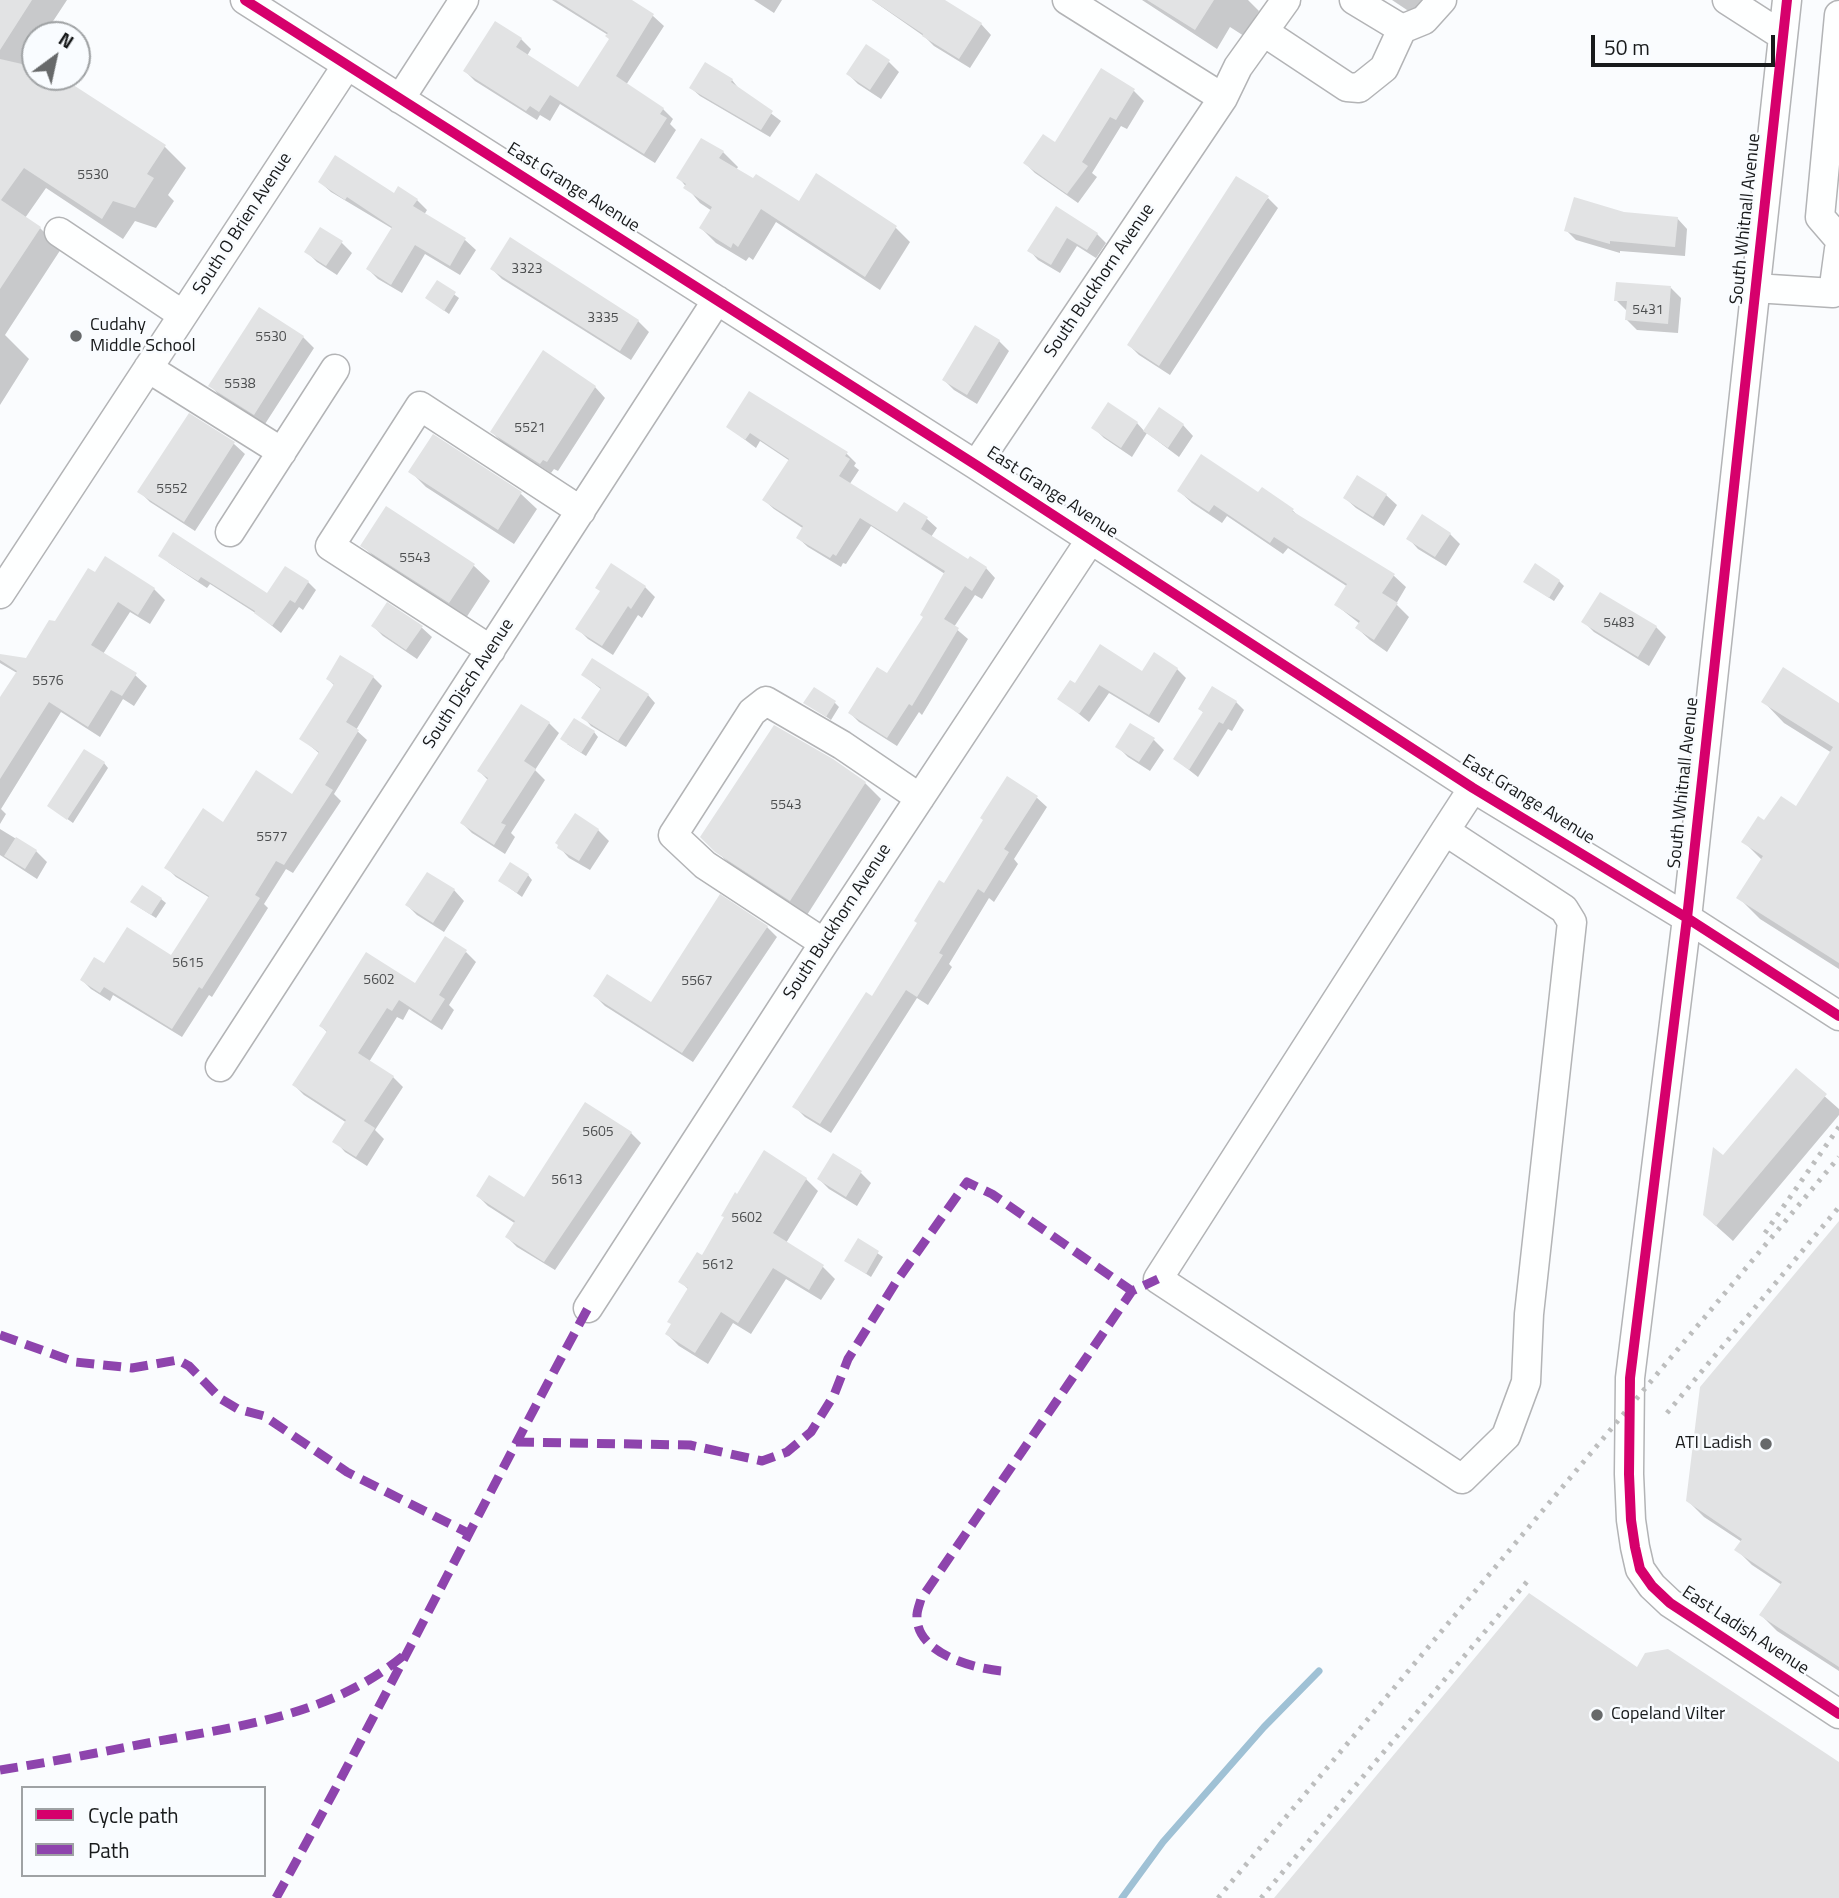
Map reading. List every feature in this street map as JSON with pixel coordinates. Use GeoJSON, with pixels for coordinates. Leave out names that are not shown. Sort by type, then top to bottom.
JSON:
{"type":"FeatureCollection","features":[{"type":"Feature","properties":{"kind":"street","name":"East Grange Avenue"},"geometry":{"type":"LineString","coordinates":[[245,0],[976,465],[1473,788],[1687,918],[1839,1016]]}},
{"type":"Feature","properties":{"kind":"street"},"geometry":{"type":"LineString","coordinates":[[400,99],[464,0]]}},
{"type":"Feature","properties":{"kind":"street"},"geometry":{"type":"LineString","coordinates":[[1067,0],[1223,98]]}},
{"type":"Feature","properties":{"kind":"street","name":"South Buckhorn Avenue"},"geometry":{"type":"LineString","coordinates":[[976,465],[1223,98],[1238,67],[1286,0]]}},
{"type":"Feature","properties":{"kind":"street"},"geometry":{"type":"LineString","coordinates":[[1353,0],[1402,29]]}},
{"type":"Feature","properties":{"kind":"street"},"geometry":{"type":"LineString","coordinates":[[1264,32],[1347,87],[1359,88],[1384,68],[1402,29],[1424,20],[1442,0]]}},
{"type":"Feature","properties":{"kind":"street"},"geometry":{"type":"LineString","coordinates":[[1727,0],[1783,36]]}},
{"type":"Feature","properties":{"kind":"street","name":"South Whitnall Avenue"},"geometry":{"type":"LineString","coordinates":[[1640,1569],[1631,1520],[1630,1378],[1687,918],[1787,0]]}},
{"type":"Feature","properties":{"kind":"street"},"geometry":{"type":"LineString","coordinates":[[1839,15],[1820,217],[1839,239]]}},
{"type":"Feature","properties":{"kind":"street","name":"South O Brien Avenue"},"geometry":{"type":"LineString","coordinates":[[0,594],[347,65]]}},
{"type":"Feature","properties":{"kind":"street"},"geometry":{"type":"LineString","coordinates":[[59,232],[183,315]]}},
{"type":"Feature","properties":{"kind":"street"},"geometry":{"type":"LineString","coordinates":[[1755,288],[1833,293],[1839,249]]}},
{"type":"Feature","properties":{"kind":"street","name":"South Disch Avenue"},"geometry":{"type":"LineString","coordinates":[[220,1067],[717,300]]}},
{"type":"Feature","properties":{"kind":"street"},"geometry":{"type":"LineString","coordinates":[[148,368],[282,452]]}},
{"type":"Feature","properties":{"kind":"street"},"geometry":{"type":"LineString","coordinates":[[230,533],[335,369]]}},
{"type":"Feature","properties":{"kind":"street"},"geometry":{"type":"LineString","coordinates":[[491,650],[330,546],[419,406],[581,510]]}},
{"type":"Feature","properties":{"kind":"street","name":"South Buckhorn Avenue"},"geometry":{"type":"LineString","coordinates":[[588,1308],[824,943],[1091,539]]}},
{"type":"Feature","properties":{"kind":"street"},"geometry":{"type":"LineString","coordinates":[[824,943],[705,865],[673,835],[752,712],[766,701],[842,745],[920,797]]}},
{"type":"Feature","properties":{"kind":"street"},"geometry":{"type":"LineString","coordinates":[[1445,831],[1564,909],[1572,922],[1529,1314],[1526,1382],[1506,1436],[1462,1479],[1158,1279],[1445,831],[1473,788]]}},
{"type":"Feature","properties":{"kind":"street","name":"East Ladish Avenue"},"geometry":{"type":"LineString","coordinates":[[1640,1569],[1652,1586],[1670,1603],[1839,1714]]}},
{"type":"Feature","properties":{"kind":"building"},"geometry":{"type":"Polygon","coordinates":[[[0,0],[32,0],[0,50],[0,0]]]}},
{"type":"Feature","properties":{"kind":"building"},"geometry":{"type":"Polygon","coordinates":[[[556,0],[632,0],[654,14],[616,76],[664,108],[660,114],[667,118],[644,154],[550,95],[539,112],[530,106],[526,111],[463,71],[495,21],[522,38],[516,47],[578,87],[609,39],[605,36],[608,33],[556,0]]]}},
{"type":"Feature","properties":{"kind":"building"},"geometry":{"type":"Polygon","coordinates":[[[872,0],[945,0],[982,23],[959,59],[872,0]]]}},
{"type":"Feature","properties":{"kind":"building"},"geometry":{"type":"Polygon","coordinates":[[[1147,0],[1214,0],[1195,30],[1147,0]]]}},
{"type":"Feature","properties":{"kind":"building"},"geometry":{"type":"Polygon","coordinates":[[[866,44],[890,60],[870,90],[846,74],[866,44]]]}},
{"type":"Feature","properties":{"kind":"building"},"geometry":{"type":"Polygon","coordinates":[[[0,59],[21,64],[21,91],[83,91],[166,145],[147,174],[154,178],[135,208],[113,201],[102,219],[24,168],[1,200],[41,227],[0,289],[0,59]]]}},
{"type":"Feature","properties":{"kind":"building"},"geometry":{"type":"Polygon","coordinates":[[[705,62],[733,79],[731,82],[773,111],[761,130],[689,88],[705,62]]]}},
{"type":"Feature","properties":{"kind":"building"},"geometry":{"type":"Polygon","coordinates":[[[1101,68],[1135,89],[1116,120],[1110,117],[1082,162],[1088,166],[1067,194],[1023,163],[1043,134],[1055,142],[1101,68]]]}},
{"type":"Feature","properties":{"kind":"building"},"geometry":{"type":"Polygon","coordinates":[[[701,138],[724,151],[719,158],[753,178],[756,174],[799,201],[816,173],[897,226],[865,277],[761,209],[738,247],[733,243],[731,248],[699,228],[712,207],[683,188],[686,184],[676,178],[701,138]]]}},
{"type":"Feature","properties":{"kind":"building"},"geometry":{"type":"Polygon","coordinates":[[[335,155],[394,193],[398,186],[418,199],[413,206],[466,238],[450,266],[415,245],[391,285],[366,269],[392,227],[347,197],[345,200],[318,182],[335,155]]]}},
{"type":"Feature","properties":{"kind":"building"},"geometry":{"type":"Polygon","coordinates":[[[1236,176],[1269,196],[1159,366],[1127,345],[1236,176]]]}},
{"type":"Feature","properties":{"kind":"building"},"geometry":{"type":"Polygon","coordinates":[[[1574,197],[1624,212],[1678,217],[1675,247],[1610,241],[1610,244],[1564,231],[1574,197]]]}},
{"type":"Feature","properties":{"kind":"building"},"geometry":{"type":"Polygon","coordinates":[[[1056,206],[1098,233],[1087,250],[1067,238],[1051,265],[1027,251],[1056,206]]]}},
{"type":"Feature","properties":{"kind":"building"},"geometry":{"type":"Polygon","coordinates":[[[320,227],[343,241],[326,266],[304,252],[320,227]]]}},
{"type":"Feature","properties":{"kind":"building"},"geometry":{"type":"Polygon","coordinates":[[[510,237],[639,320],[620,351],[490,269],[510,237]]]}},
{"type":"Feature","properties":{"kind":"building"},"geometry":{"type":"Polygon","coordinates":[[[437,280],[456,292],[444,311],[425,298],[437,280]]]}},
{"type":"Feature","properties":{"kind":"building"},"geometry":{"type":"Polygon","coordinates":[[[1616,282],[1671,286],[1668,324],[1625,320],[1627,301],[1614,301],[1616,282]]]}},
{"type":"Feature","properties":{"kind":"building"},"geometry":{"type":"Polygon","coordinates":[[[259,307],[304,336],[254,415],[208,386],[259,307]]]}},
{"type":"Feature","properties":{"kind":"building"},"geometry":{"type":"Polygon","coordinates":[[[975,325],[1000,340],[967,395],[942,380],[975,325]]]}},
{"type":"Feature","properties":{"kind":"building"},"geometry":{"type":"Polygon","coordinates":[[[543,350],[596,386],[547,462],[543,460],[540,464],[490,432],[543,350]]]}},
{"type":"Feature","properties":{"kind":"building"},"geometry":{"type":"Polygon","coordinates":[[[749,391],[848,452],[845,456],[850,459],[839,476],[897,512],[904,502],[928,517],[921,529],[968,559],[970,556],[987,567],[972,591],[965,586],[944,619],[959,628],[912,706],[909,704],[887,738],[848,713],[877,667],[887,673],[923,617],[920,615],[945,571],[860,518],[836,556],[833,554],[830,558],[796,538],[803,526],[762,500],[789,459],[750,433],[745,440],[726,427],[749,391]]]}},
{"type":"Feature","properties":{"kind":"building"},"geometry":{"type":"Polygon","coordinates":[[[1108,402],[1138,422],[1121,448],[1091,428],[1108,402]]]}},
{"type":"Feature","properties":{"kind":"building"},"geometry":{"type":"Polygon","coordinates":[[[1159,407],[1184,424],[1168,448],[1143,431],[1159,407]]]}},
{"type":"Feature","properties":{"kind":"building"},"geometry":{"type":"Polygon","coordinates":[[[189,413],[235,442],[184,522],[137,492],[189,413]]]}},
{"type":"Feature","properties":{"kind":"building"},"geometry":{"type":"Polygon","coordinates":[[[433,434],[522,492],[498,530],[408,472],[433,434]]]}},
{"type":"Feature","properties":{"kind":"building"},"geometry":{"type":"Polygon","coordinates":[[[1201,454],[1258,492],[1262,487],[1294,509],[1292,511],[1395,574],[1382,593],[1398,603],[1374,640],[1355,628],[1360,621],[1334,605],[1347,584],[1274,537],[1270,543],[1214,505],[1209,512],[1177,491],[1201,454]]]}},
{"type":"Feature","properties":{"kind":"building"},"geometry":{"type":"Polygon","coordinates":[[[1357,475],[1387,494],[1373,517],[1343,498],[1357,475]]]}},
{"type":"Feature","properties":{"kind":"building"},"geometry":{"type":"Polygon","coordinates":[[[386,506],[475,564],[449,603],[360,546],[386,506]]]}},
{"type":"Feature","properties":{"kind":"building"},"geometry":{"type":"Polygon","coordinates":[[[1422,514],[1451,533],[1435,557],[1406,539],[1422,514]]]}},
{"type":"Feature","properties":{"kind":"building"},"geometry":{"type":"Polygon","coordinates":[[[173,532],[267,593],[285,566],[309,581],[295,603],[290,600],[272,626],[254,613],[255,611],[201,577],[198,581],[158,556],[173,532]]]}},
{"type":"Feature","properties":{"kind":"building"},"geometry":{"type":"Polygon","coordinates":[[[105,556],[155,588],[138,615],[118,602],[91,645],[137,673],[122,696],[111,690],[88,727],[49,702],[0,779],[0,697],[17,671],[0,660],[0,654],[26,658],[49,620],[55,621],[88,568],[95,572],[105,556]]]}},
{"type":"Feature","properties":{"kind":"building"},"geometry":{"type":"Polygon","coordinates":[[[611,563],[646,586],[631,609],[628,606],[602,646],[575,629],[600,591],[595,588],[611,563]]]}},
{"type":"Feature","properties":{"kind":"building"},"geometry":{"type":"Polygon","coordinates":[[[1535,563],[1560,580],[1549,598],[1523,582],[1535,563]]]}},
{"type":"Feature","properties":{"kind":"building"},"geometry":{"type":"Polygon","coordinates":[[[1600,592],[1657,626],[1638,657],[1581,622],[1600,592]]]}},
{"type":"Feature","properties":{"kind":"building"},"geometry":{"type":"Polygon","coordinates":[[[387,602],[423,626],[406,650],[371,626],[387,602]]]}},
{"type":"Feature","properties":{"kind":"building"},"geometry":{"type":"Polygon","coordinates":[[[1100,644],[1142,671],[1154,652],[1178,668],[1149,715],[1099,685],[1079,714],[1057,699],[1070,680],[1075,683],[1100,644]]]}},
{"type":"Feature","properties":{"kind":"building"},"geometry":{"type":"Polygon","coordinates":[[[340,655],[374,676],[346,722],[359,730],[325,785],[333,790],[284,865],[276,861],[255,895],[260,898],[202,989],[199,987],[172,1029],[104,987],[100,993],[80,980],[94,957],[104,963],[127,927],[171,955],[209,896],[164,868],[203,808],[223,822],[256,770],[292,794],[319,752],[299,739],[334,684],[326,679],[340,655]]]}},
{"type":"Feature","properties":{"kind":"building"},"geometry":{"type":"Polygon","coordinates":[[[592,658],[649,694],[618,741],[581,718],[601,688],[581,675],[592,658]]]}},
{"type":"Feature","properties":{"kind":"building"},"geometry":{"type":"Polygon","coordinates":[[[1783,667],[1839,703],[1839,963],[1736,898],[1763,856],[1741,842],[1758,816],[1764,820],[1781,796],[1796,806],[1833,747],[1761,702],[1783,667]]]}},
{"type":"Feature","properties":{"kind":"building"},"geometry":{"type":"Polygon","coordinates":[[[1212,686],[1237,701],[1223,724],[1219,722],[1189,770],[1173,759],[1203,712],[1198,709],[1212,686]]]}},
{"type":"Feature","properties":{"kind":"building"},"geometry":{"type":"Polygon","coordinates":[[[814,687],[836,701],[826,717],[803,703],[814,687]]]}},
{"type":"Feature","properties":{"kind":"building"},"geometry":{"type":"Polygon","coordinates":[[[521,704],[550,722],[524,761],[536,769],[501,823],[506,825],[494,845],[460,823],[488,778],[477,771],[521,704]]]}},
{"type":"Feature","properties":{"kind":"building"},"geometry":{"type":"Polygon","coordinates":[[[574,718],[595,731],[581,753],[560,739],[574,718]]]}},
{"type":"Feature","properties":{"kind":"building"},"geometry":{"type":"Polygon","coordinates":[[[1130,723],[1155,738],[1139,762],[1115,747],[1130,723]]]}},
{"type":"Feature","properties":{"kind":"building"},"geometry":{"type":"Polygon","coordinates":[[[774,725],[833,759],[866,782],[790,901],[715,852],[700,837],[774,725]]]}},
{"type":"Feature","properties":{"kind":"building"},"geometry":{"type":"Polygon","coordinates":[[[84,749],[105,762],[67,820],[47,806],[84,749]]]}},
{"type":"Feature","properties":{"kind":"building"},"geometry":{"type":"Polygon","coordinates":[[[1007,776],[1038,796],[1004,849],[1009,852],[984,893],[978,889],[939,953],[943,955],[917,997],[906,990],[820,1124],[792,1107],[866,992],[872,996],[917,923],[914,921],[939,880],[944,883],[1007,776]]]}},
{"type":"Feature","properties":{"kind":"building"},"geometry":{"type":"Polygon","coordinates":[[[575,813],[599,829],[579,861],[557,848],[555,843],[575,813]]]}},
{"type":"Feature","properties":{"kind":"building"},"geometry":{"type":"Polygon","coordinates":[[[16,837],[37,850],[25,869],[4,856],[16,837]]]}},
{"type":"Feature","properties":{"kind":"building"},"geometry":{"type":"Polygon","coordinates":[[[510,862],[529,874],[517,893],[498,881],[510,862]]]}},
{"type":"Feature","properties":{"kind":"building"},"geometry":{"type":"Polygon","coordinates":[[[427,872],[455,889],[433,923],[405,905],[427,872]]]}},
{"type":"Feature","properties":{"kind":"building"},"geometry":{"type":"Polygon","coordinates":[[[142,885],[162,898],[151,915],[130,902],[142,885]]]}},
{"type":"Feature","properties":{"kind":"building"},"geometry":{"type":"Polygon","coordinates":[[[720,894],[768,926],[682,1053],[593,996],[607,974],[651,1002],[720,894]]]}},
{"type":"Feature","properties":{"kind":"building"},"geometry":{"type":"Polygon","coordinates":[[[445,936],[467,950],[439,995],[445,999],[431,1021],[399,1000],[392,1011],[387,1008],[358,1053],[394,1076],[364,1121],[375,1128],[356,1157],[332,1142],[346,1120],[292,1085],[327,1031],[319,1026],[366,952],[415,983],[445,936]]]}},
{"type":"Feature","properties":{"kind":"building"},"geometry":{"type":"Polygon","coordinates":[[[1796,1068],[1827,1094],[1716,1226],[1703,1215],[1713,1147],[1723,1155],[1796,1068]]]}},
{"type":"Feature","properties":{"kind":"building"},"geometry":{"type":"Polygon","coordinates":[[[585,1102],[632,1132],[544,1262],[505,1237],[515,1221],[476,1196],[489,1175],[524,1197],[585,1102]]]}},
{"type":"Feature","properties":{"kind":"building"},"geometry":{"type":"Polygon","coordinates":[[[764,1150],[807,1178],[773,1233],[824,1265],[809,1290],[773,1268],[738,1323],[721,1312],[695,1353],[665,1334],[671,1324],[667,1322],[688,1288],[678,1282],[697,1252],[702,1255],[735,1192],[737,1194],[764,1150]]]}},
{"type":"Feature","properties":{"kind":"building"},"geometry":{"type":"Polygon","coordinates":[[[833,1153],[862,1171],[846,1197],[817,1179],[833,1153]]]}},
{"type":"Feature","properties":{"kind":"building","name":"ATI Ladish"},"geometry":{"type":"Polygon","coordinates":[[[1839,1221],[1839,1667],[1759,1615],[1782,1582],[1734,1550],[1742,1539],[1686,1501],[1700,1387],[1839,1221]]]}},
{"type":"Feature","properties":{"kind":"building"},"geometry":{"type":"Polygon","coordinates":[[[858,1238],[879,1251],[866,1274],[844,1261],[858,1238]]]}},
{"type":"Feature","properties":{"kind":"building","name":"Copeland Vilter"},"geometry":{"type":"Polygon","coordinates":[[[1529,1593],[1637,1667],[1645,1653],[1668,1649],[1839,1762],[1839,1898],[1274,1898],[1529,1593]]]}},
{"type":"Feature","properties":{"kind":"waterway"},"geometry":{"type":"LineString","coordinates":[[1122,1898],[1163,1842],[1264,1727],[1319,1671]]}},
{"type":"Feature","properties":{"kind":"railway"},"geometry":{"type":"LineString","coordinates":[[1765,1233],[1839,1127]]}},
{"type":"Feature","properties":{"kind":"railway"},"geometry":{"type":"LineString","coordinates":[[1218,1898],[1839,1157]]}},
{"type":"Feature","properties":{"kind":"railway"},"geometry":{"type":"LineString","coordinates":[[1667,1413],[1839,1207]]}},
{"type":"Feature","properties":{"kind":"railway"},"geometry":{"type":"LineString","coordinates":[[1261,1898],[1530,1578]]}},
{"type":"Feature","properties":{"kind":"marked path"},"geometry":{"type":"LineString","coordinates":[[516,1442],[690,1445],[762,1461],[787,1452],[811,1432],[834,1395],[848,1359],[896,1282],[967,1182],[992,1194],[1132,1291]]}},
{"type":"Feature","properties":{"kind":"marked path"},"geometry":{"type":"LineString","coordinates":[[1001,1671],[961,1662],[935,1649],[919,1628],[917,1613],[921,1599],[1132,1291],[1158,1279]]}},
{"type":"Feature","properties":{"kind":"marked path"},"geometry":{"type":"LineString","coordinates":[[276,1898],[588,1308]]}},
{"type":"Feature","properties":{"kind":"marked path"},"geometry":{"type":"LineString","coordinates":[[0,1335],[75,1362],[132,1368],[178,1360],[189,1366],[221,1399],[238,1409],[264,1416],[347,1472],[470,1534]]}},
{"type":"Feature","properties":{"kind":"marked path"},"geometry":{"type":"LineString","coordinates":[[0,1770],[219,1730],[284,1715],[346,1692],[403,1656]]}},
{"type":"Feature","properties":{"kind":"cycle path"},"geometry":{"type":"LineString","coordinates":[[245,0],[976,465],[1473,788],[1687,918],[1839,1016]]}},
{"type":"Feature","properties":{"kind":"cycle path"},"geometry":{"type":"LineString","coordinates":[[1787,0],[1687,918],[1630,1378],[1629,1474],[1635,1547],[1640,1569],[1652,1586],[1670,1603],[1839,1714]]}},
{"type":"Feature","properties":{"kind":"place","name":"Cudahy Middle School"},"geometry":{"type":"Point","coordinates":[76,336]}},
{"type":"Feature","properties":{"kind":"place","name":"ATI Ladish"},"geometry":{"type":"Point","coordinates":[1766,1444]}},
{"type":"Feature","properties":{"kind":"place","name":"Copeland Vilter"},"geometry":{"type":"Point","coordinates":[1597,1715]}}]}
